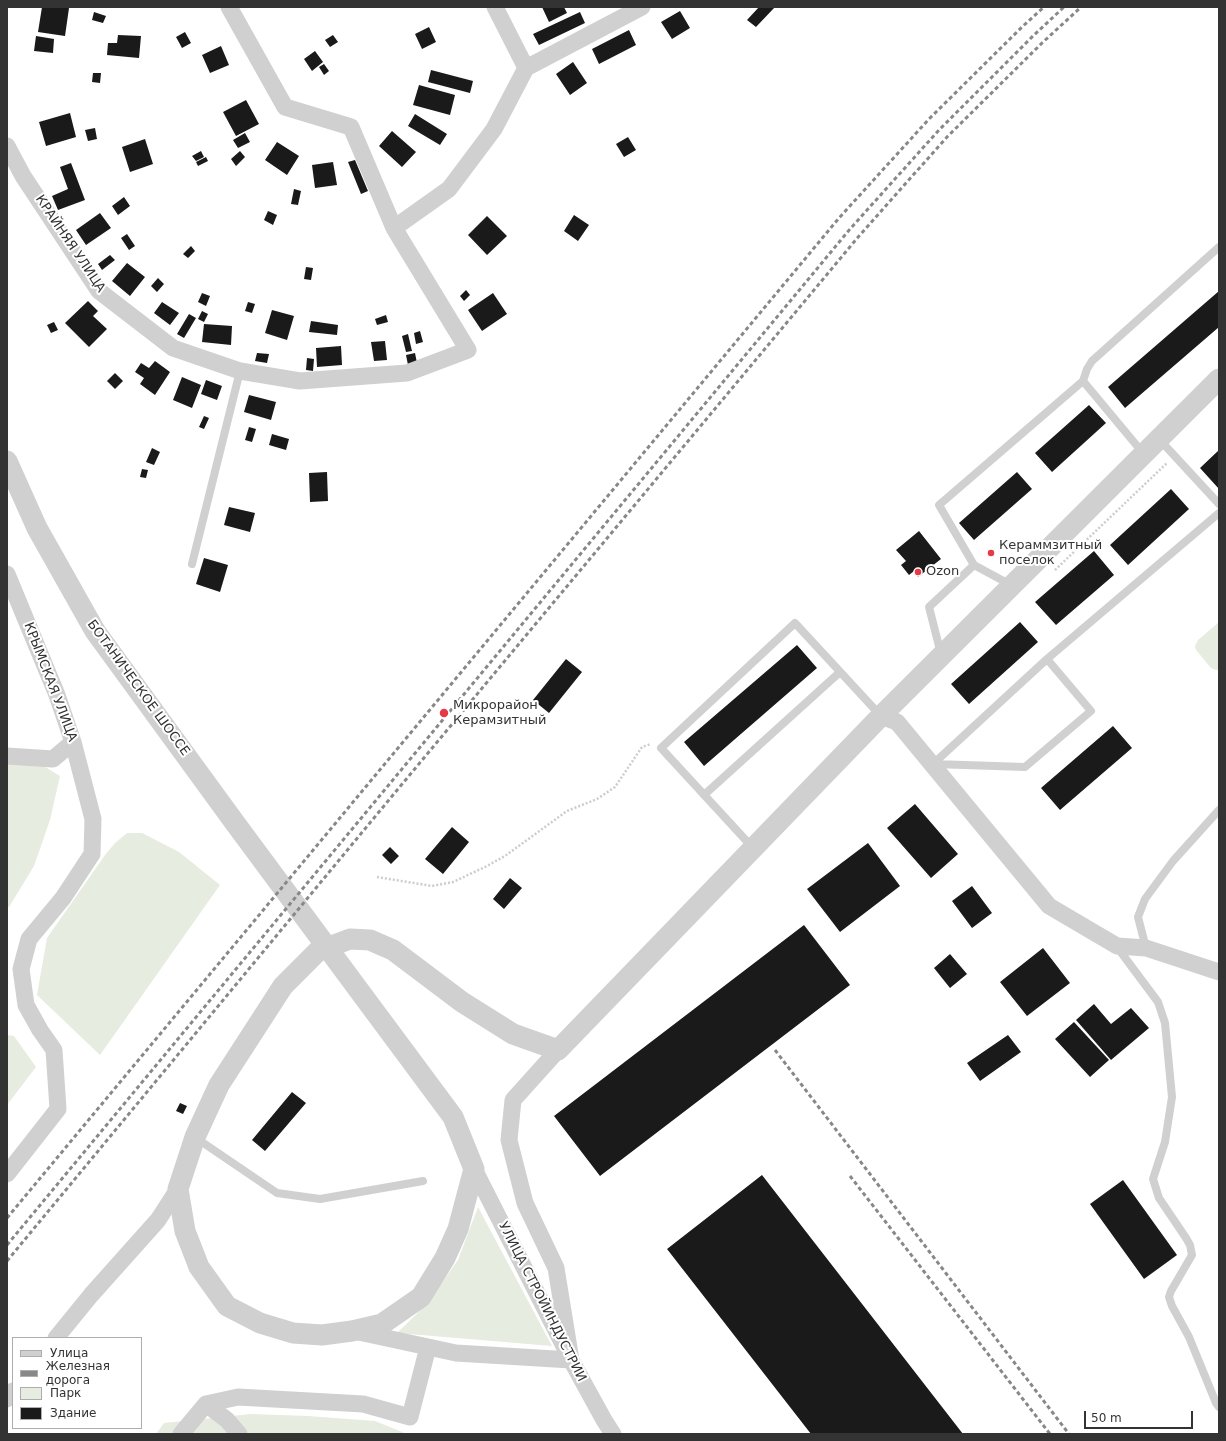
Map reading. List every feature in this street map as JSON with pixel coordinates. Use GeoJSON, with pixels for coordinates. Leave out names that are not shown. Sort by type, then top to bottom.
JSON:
{"type":"FeatureCollection","features":[{"type":"Feature","properties":{"kind":"street"},"geometry":{"type":"LineString","coordinates":[[229,7],[285,107],[351,127],[394,228],[449,189],[494,129],[526,68],[642,7]]}},
{"type":"Feature","properties":{"kind":"street"},"geometry":{"type":"LineString","coordinates":[[495,7],[526,68]]}},
{"type":"Feature","properties":{"kind":"street","name":"КРАЙНЯЯ УЛИЦА"},"geometry":{"type":"LineString","coordinates":[[7,146],[23,176],[99,291],[173,348],[240,371],[300,381],[407,373],[468,350],[394,228]]}},
{"type":"Feature","properties":{"kind":"street"},"geometry":{"type":"LineString","coordinates":[[352,1331],[456,1353],[571,1360],[556,1268],[525,1203],[509,1140],[513,1100],[558,1050],[881,716],[1219,379]]}},
{"type":"Feature","properties":{"kind":"street","name":"БОТАНИЧЕСКОЕ ШОССЕ"},"geometry":{"type":"LineString","coordinates":[[7,461],[37,528],[95,631],[453,1117],[474,1169]]}},
{"type":"Feature","properties":{"kind":"street","name":"КРЫМСКАЯ УЛИЦА"},"geometry":{"type":"LineString","coordinates":[[7,574],[57,695],[73,742],[93,819],[92,854],[63,898],[29,940],[21,969],[26,1005],[40,1030],[54,1050],[58,1109],[7,1174]]}},
{"type":"Feature","properties":{"kind":"street"},"geometry":{"type":"LineString","coordinates":[[881,716],[897,722],[1049,906],[1117,946],[1146,948],[1219,972]]}},
{"type":"Feature","properties":{"kind":"street"},"geometry":{"type":"LineString","coordinates":[[7,756],[53,759],[73,742]]}},
{"type":"Feature","properties":{"kind":"street"},"geometry":{"type":"LineString","coordinates":[[57,1337],[91,1295],[158,1220],[178,1189],[195,1137],[219,1085],[283,986],[318,951],[350,938],[370,940],[393,950],[462,1002],[513,1034],[558,1050]]}},
{"type":"Feature","properties":{"kind":"street"},"geometry":{"type":"LineString","coordinates":[[178,1189],[184,1231],[199,1267],[227,1306],[260,1323],[293,1333],[322,1335],[352,1331],[382,1324],[421,1298],[445,1258],[458,1229],[474,1169]]}},
{"type":"Feature","properties":{"kind":"street","name":"УЛИЦА СТРОЙИНДУСТРИИ"},"geometry":{"type":"LineString","coordinates":[[474,1169],[571,1360],[613,1434]]}},
{"type":"Feature","properties":{"kind":"street"},"geometry":{"type":"LineString","coordinates":[[181,1434],[206,1404],[238,1397],[363,1404],[410,1417],[428,1347]]}},
{"type":"Feature","properties":{"kind":"street"},"geometry":{"type":"LineString","coordinates":[[206,1404],[227,1420],[239,1434]]}},
{"type":"Feature","properties":{"kind":"lane"},"geometry":{"type":"LineString","coordinates":[[1012,585],[974,565],[939,505],[1083,381],[1087,369],[1092,361],[1219,247]]}},
{"type":"Feature","properties":{"kind":"lane"},"geometry":{"type":"LineString","coordinates":[[192,564],[240,371]]}},
{"type":"Feature","properties":{"kind":"lane"},"geometry":{"type":"LineString","coordinates":[[1083,381],[1144,454]]}},
{"type":"Feature","properties":{"kind":"lane"},"geometry":{"type":"LineString","coordinates":[[1159,439],[1219,504]]}},
{"type":"Feature","properties":{"kind":"lane"},"geometry":{"type":"LineString","coordinates":[[933,764],[1047,659],[1219,513]]}},
{"type":"Feature","properties":{"kind":"lane"},"geometry":{"type":"LineString","coordinates":[[942,655],[929,607],[974,565]]}},
{"type":"Feature","properties":{"kind":"lane"},"geometry":{"type":"LineString","coordinates":[[753,848],[661,748],[795,623],[881,716]]}},
{"type":"Feature","properties":{"kind":"lane"},"geometry":{"type":"LineString","coordinates":[[933,764],[1025,767],[1091,711],[1047,659]]}},
{"type":"Feature","properties":{"kind":"lane"},"geometry":{"type":"LineString","coordinates":[[704,795],[840,672]]}},
{"type":"Feature","properties":{"kind":"lane"},"geometry":{"type":"LineString","coordinates":[[1146,948],[1138,917],[1145,899],[1173,861],[1219,810]]}},
{"type":"Feature","properties":{"kind":"lane"},"geometry":{"type":"LineString","coordinates":[[1117,946],[1158,1002],[1164,1023],[1172,1097],[1165,1142],[1153,1179],[1159,1198],[1188,1242],[1192,1255],[1171,1291],[1170,1297],[1172,1306],[1189,1337],[1219,1407]]}},
{"type":"Feature","properties":{"kind":"lane"},"geometry":{"type":"LineString","coordinates":[[195,1137],[277,1193],[320,1199],[422,1181]]}},
{"type":"Feature","properties":{"kind":"path"},"geometry":{"type":"LineString","coordinates":[[377,877],[432,886],[453,882],[505,856],[567,811],[596,799],[615,787],[642,746],[650,744],[661,748]]}},
{"type":"Feature","properties":{"kind":"green space"},"geometry":{"type":"Polygon","coordinates":[[[1219,622],[1219,670],[1216,670],[1211,668],[1196,650],[1195,646],[1198,640],[1219,622]]]}},
{"type":"Feature","properties":{"kind":"green space"},"geometry":{"type":"Polygon","coordinates":[[[7,764],[42,765],[60,776],[50,820],[34,866],[9,907],[7,907],[7,764]]]}},
{"type":"Feature","properties":{"kind":"green space"},"geometry":{"type":"Polygon","coordinates":[[[127,833],[142,833],[179,852],[220,885],[100,1055],[37,995],[47,938],[105,855],[115,843],[127,833]]]}},
{"type":"Feature","properties":{"kind":"green space"},"geometry":{"type":"Polygon","coordinates":[[[7,1035],[14,1036],[36,1067],[7,1105],[7,1035]]]}},
{"type":"Feature","properties":{"kind":"green space"},"geometry":{"type":"Polygon","coordinates":[[[478,1207],[552,1346],[397,1333],[426,1305],[458,1260],[478,1207]]]}},
{"type":"Feature","properties":{"kind":"green space"},"geometry":{"type":"Polygon","coordinates":[[[251,1414],[308,1416],[375,1421],[407,1434],[156,1434],[164,1423],[251,1414]]]}},
{"type":"Feature","properties":{"kind":"building"},"geometry":{"type":"Polygon","coordinates":[[[42,7],[69,8],[65,36],[38,32],[42,7]]]}},
{"type":"Feature","properties":{"kind":"building"},"geometry":{"type":"Polygon","coordinates":[[[542,7],[564,7],[567,13],[549,22],[542,7]]]}},
{"type":"Feature","properties":{"kind":"building"},"geometry":{"type":"Polygon","coordinates":[[[759,7],[775,7],[756,27],[747,20],[759,7]]]}},
{"type":"Feature","properties":{"kind":"building"},"geometry":{"type":"Polygon","coordinates":[[[680,11],[690,28],[672,39],[661,22],[680,11]]]}},
{"type":"Feature","properties":{"kind":"building"},"geometry":{"type":"Polygon","coordinates":[[[94,12],[106,16],[103,23],[92,20],[94,12]]]}},
{"type":"Feature","properties":{"kind":"building"},"geometry":{"type":"Polygon","coordinates":[[[580,12],[585,23],[539,45],[533,34],[580,12]]]}},
{"type":"Feature","properties":{"kind":"building"},"geometry":{"type":"Polygon","coordinates":[[[429,27],[436,42],[422,49],[415,34],[429,27]]]}},
{"type":"Feature","properties":{"kind":"building"},"geometry":{"type":"Polygon","coordinates":[[[629,30],[636,45],[599,64],[592,49],[629,30]]]}},
{"type":"Feature","properties":{"kind":"building"},"geometry":{"type":"Polygon","coordinates":[[[185,32],[191,43],[182,48],[176,37],[185,32]]]}},
{"type":"Feature","properties":{"kind":"building"},"geometry":{"type":"Polygon","coordinates":[[[118,35],[141,36],[139,58],[107,55],[108,43],[117,43],[118,35]]]}},
{"type":"Feature","properties":{"kind":"building"},"geometry":{"type":"Polygon","coordinates":[[[333,35],[338,42],[330,47],[325,40],[333,35]]]}},
{"type":"Feature","properties":{"kind":"building"},"geometry":{"type":"Polygon","coordinates":[[[36,36],[54,39],[53,53],[34,51],[36,36]]]}},
{"type":"Feature","properties":{"kind":"building"},"geometry":{"type":"Polygon","coordinates":[[[221,46],[229,65],[210,73],[202,55],[221,46]]]}},
{"type":"Feature","properties":{"kind":"building"},"geometry":{"type":"Polygon","coordinates":[[[315,51],[323,62],[312,71],[304,59],[315,51]]]}},
{"type":"Feature","properties":{"kind":"building"},"geometry":{"type":"Polygon","coordinates":[[[573,62],[587,83],[570,95],[556,74],[573,62]]]}},
{"type":"Feature","properties":{"kind":"building"},"geometry":{"type":"Polygon","coordinates":[[[324,64],[329,71],[324,75],[319,67],[324,64]]]}},
{"type":"Feature","properties":{"kind":"building"},"geometry":{"type":"Polygon","coordinates":[[[431,70],[473,81],[470,93],[428,82],[431,70]]]}},
{"type":"Feature","properties":{"kind":"building"},"geometry":{"type":"Polygon","coordinates":[[[93,73],[101,73],[100,83],[92,82],[93,73]]]}},
{"type":"Feature","properties":{"kind":"building"},"geometry":{"type":"Polygon","coordinates":[[[419,85],[455,95],[450,115],[413,105],[419,85]]]}},
{"type":"Feature","properties":{"kind":"building"},"geometry":{"type":"Polygon","coordinates":[[[246,100],[259,124],[236,136],[223,112],[246,100]]]}},
{"type":"Feature","properties":{"kind":"building"},"geometry":{"type":"Polygon","coordinates":[[[70,113],[76,137],[46,146],[39,122],[70,113]]]}},
{"type":"Feature","properties":{"kind":"building"},"geometry":{"type":"Polygon","coordinates":[[[415,114],[447,134],[440,145],[408,126],[415,114]]]}},
{"type":"Feature","properties":{"kind":"building"},"geometry":{"type":"Polygon","coordinates":[[[95,128],[97,139],[88,141],[85,130],[95,128]]]}},
{"type":"Feature","properties":{"kind":"building"},"geometry":{"type":"Polygon","coordinates":[[[392,131],[416,152],[402,167],[379,146],[392,131]]]}},
{"type":"Feature","properties":{"kind":"building"},"geometry":{"type":"Polygon","coordinates":[[[245,133],[250,142],[238,148],[233,140],[245,133]]]}},
{"type":"Feature","properties":{"kind":"building"},"geometry":{"type":"Polygon","coordinates":[[[628,137],[636,150],[624,157],[616,144],[628,137]]]}},
{"type":"Feature","properties":{"kind":"building"},"geometry":{"type":"Polygon","coordinates":[[[145,139],[153,164],[130,172],[122,147],[145,139]]]}},
{"type":"Feature","properties":{"kind":"building"},"geometry":{"type":"Polygon","coordinates":[[[277,142],[299,156],[287,175],[265,160],[277,142]]]}},
{"type":"Feature","properties":{"kind":"building"},"geometry":{"type":"Polygon","coordinates":[[[201,151],[204,157],[196,161],[192,156],[201,151]]]}},
{"type":"Feature","properties":{"kind":"building"},"geometry":{"type":"Polygon","coordinates":[[[240,151],[245,157],[236,166],[231,159],[240,151]]]}},
{"type":"Feature","properties":{"kind":"building"},"geometry":{"type":"Polygon","coordinates":[[[206,157],[208,161],[198,166],[196,162],[206,157]]]}},
{"type":"Feature","properties":{"kind":"building"},"geometry":{"type":"Polygon","coordinates":[[[355,160],[368,191],[361,194],[348,162],[355,160]]]}},
{"type":"Feature","properties":{"kind":"building"},"geometry":{"type":"Polygon","coordinates":[[[333,162],[337,185],[315,188],[312,165],[333,162]]]}},
{"type":"Feature","properties":{"kind":"building"},"geometry":{"type":"Polygon","coordinates":[[[71,163],[85,200],[58,210],[52,196],[68,189],[60,167],[71,163]]]}},
{"type":"Feature","properties":{"kind":"building"},"geometry":{"type":"Polygon","coordinates":[[[294,189],[301,191],[298,205],[291,204],[294,189]]]}},
{"type":"Feature","properties":{"kind":"building"},"geometry":{"type":"Polygon","coordinates":[[[124,197],[130,206],[118,215],[112,206],[124,197]]]}},
{"type":"Feature","properties":{"kind":"building"},"geometry":{"type":"Polygon","coordinates":[[[268,211],[277,215],[273,225],[264,220],[268,211]]]}},
{"type":"Feature","properties":{"kind":"building"},"geometry":{"type":"Polygon","coordinates":[[[100,213],[111,228],[86,245],[76,230],[100,213]]]}},
{"type":"Feature","properties":{"kind":"building"},"geometry":{"type":"Polygon","coordinates":[[[574,215],[589,225],[578,241],[564,231],[574,215]]]}},
{"type":"Feature","properties":{"kind":"building"},"geometry":{"type":"Polygon","coordinates":[[[487,216],[507,236],[487,255],[468,235],[487,216]]]}},
{"type":"Feature","properties":{"kind":"building"},"geometry":{"type":"Polygon","coordinates":[[[127,234],[135,246],[129,250],[121,238],[127,234]]]}},
{"type":"Feature","properties":{"kind":"building"},"geometry":{"type":"Polygon","coordinates":[[[191,246],[195,251],[188,258],[183,254],[191,246]]]}},
{"type":"Feature","properties":{"kind":"building"},"geometry":{"type":"Polygon","coordinates":[[[110,255],[115,260],[102,270],[98,264],[110,255]]]}},
{"type":"Feature","properties":{"kind":"building"},"geometry":{"type":"Polygon","coordinates":[[[127,263],[145,277],[130,296],[112,281],[127,263]]]}},
{"type":"Feature","properties":{"kind":"building"},"geometry":{"type":"Polygon","coordinates":[[[306,267],[313,268],[311,280],[304,279],[306,267]]]}},
{"type":"Feature","properties":{"kind":"building"},"geometry":{"type":"Polygon","coordinates":[[[158,278],[164,284],[157,292],[151,286],[158,278]]]}},
{"type":"Feature","properties":{"kind":"building"},"geometry":{"type":"Polygon","coordinates":[[[466,290],[470,295],[464,301],[460,296],[466,290]]]}},
{"type":"Feature","properties":{"kind":"building"},"geometry":{"type":"Polygon","coordinates":[[[1219,291],[1219,327],[1125,408],[1108,387],[1219,291]]]}},
{"type":"Feature","properties":{"kind":"building"},"geometry":{"type":"Polygon","coordinates":[[[202,293],[210,296],[206,306],[198,302],[202,293]]]}},
{"type":"Feature","properties":{"kind":"building"},"geometry":{"type":"Polygon","coordinates":[[[493,293],[507,314],[482,331],[468,310],[493,293]]]}},
{"type":"Feature","properties":{"kind":"building"},"geometry":{"type":"Polygon","coordinates":[[[88,301],[98,311],[93,316],[107,329],[89,347],[65,323],[88,301]]]}},
{"type":"Feature","properties":{"kind":"building"},"geometry":{"type":"Polygon","coordinates":[[[162,302],[179,313],[170,325],[154,313],[162,302]]]}},
{"type":"Feature","properties":{"kind":"building"},"geometry":{"type":"Polygon","coordinates":[[[248,302],[255,304],[252,313],[245,311],[248,302]]]}},
{"type":"Feature","properties":{"kind":"building"},"geometry":{"type":"Polygon","coordinates":[[[272,310],[294,316],[287,340],[265,333],[272,310]]]}},
{"type":"Feature","properties":{"kind":"building"},"geometry":{"type":"Polygon","coordinates":[[[202,311],[208,314],[204,322],[198,319],[202,311]]]}},
{"type":"Feature","properties":{"kind":"building"},"geometry":{"type":"Polygon","coordinates":[[[189,314],[196,318],[184,338],[177,334],[189,314]]]}},
{"type":"Feature","properties":{"kind":"building"},"geometry":{"type":"Polygon","coordinates":[[[386,315],[388,322],[377,325],[375,319],[386,315]]]}},
{"type":"Feature","properties":{"kind":"building"},"geometry":{"type":"Polygon","coordinates":[[[311,321],[338,325],[337,335],[309,332],[311,321]]]}},
{"type":"Feature","properties":{"kind":"building"},"geometry":{"type":"Polygon","coordinates":[[[54,322],[58,330],[51,333],[47,325],[54,322]]]}},
{"type":"Feature","properties":{"kind":"building"},"geometry":{"type":"Polygon","coordinates":[[[204,324],[232,326],[231,345],[202,342],[204,324]]]}},
{"type":"Feature","properties":{"kind":"building"},"geometry":{"type":"Polygon","coordinates":[[[420,331],[423,342],[416,344],[414,333],[420,331]]]}},
{"type":"Feature","properties":{"kind":"building"},"geometry":{"type":"Polygon","coordinates":[[[408,334],[412,351],[406,352],[402,336],[408,334]]]}},
{"type":"Feature","properties":{"kind":"building"},"geometry":{"type":"Polygon","coordinates":[[[385,341],[387,360],[374,361],[371,342],[385,341]]]}},
{"type":"Feature","properties":{"kind":"building"},"geometry":{"type":"Polygon","coordinates":[[[341,346],[342,365],[317,367],[316,348],[341,346]]]}},
{"type":"Feature","properties":{"kind":"building"},"geometry":{"type":"Polygon","coordinates":[[[257,353],[269,354],[267,363],[255,361],[257,353]]]}},
{"type":"Feature","properties":{"kind":"building"},"geometry":{"type":"Polygon","coordinates":[[[415,353],[417,363],[408,365],[406,355],[415,353]]]}},
{"type":"Feature","properties":{"kind":"building"},"geometry":{"type":"Polygon","coordinates":[[[307,358],[314,359],[313,371],[306,370],[307,358]]]}},
{"type":"Feature","properties":{"kind":"building"},"geometry":{"type":"Polygon","coordinates":[[[155,361],[170,372],[155,395],[140,384],[144,378],[135,372],[141,363],[149,368],[155,361]]]}},
{"type":"Feature","properties":{"kind":"building"},"geometry":{"type":"Polygon","coordinates":[[[115,373],[123,381],[115,389],[107,381],[115,373]]]}},
{"type":"Feature","properties":{"kind":"building"},"geometry":{"type":"Polygon","coordinates":[[[182,377],[201,385],[192,408],[173,400],[182,377]]]}},
{"type":"Feature","properties":{"kind":"building"},"geometry":{"type":"Polygon","coordinates":[[[206,380],[222,386],[217,400],[201,394],[206,380]]]}},
{"type":"Feature","properties":{"kind":"building"},"geometry":{"type":"Polygon","coordinates":[[[249,395],[276,402],[271,420],[244,412],[249,395]]]}},
{"type":"Feature","properties":{"kind":"building"},"geometry":{"type":"Polygon","coordinates":[[[1089,405],[1106,423],[1052,472],[1035,453],[1089,405]]]}},
{"type":"Feature","properties":{"kind":"building"},"geometry":{"type":"Polygon","coordinates":[[[204,416],[209,418],[204,429],[199,427],[204,416]]]}},
{"type":"Feature","properties":{"kind":"building"},"geometry":{"type":"Polygon","coordinates":[[[249,427],[256,429],[252,442],[245,440],[249,427]]]}},
{"type":"Feature","properties":{"kind":"building"},"geometry":{"type":"Polygon","coordinates":[[[272,434],[289,439],[286,450],[269,445],[272,434]]]}},
{"type":"Feature","properties":{"kind":"building"},"geometry":{"type":"Polygon","coordinates":[[[152,448],[160,452],[154,465],[146,462],[152,448]]]}},
{"type":"Feature","properties":{"kind":"building"},"geometry":{"type":"Polygon","coordinates":[[[1219,450],[1219,489],[1200,468],[1219,450]]]}},
{"type":"Feature","properties":{"kind":"building"},"geometry":{"type":"Polygon","coordinates":[[[142,469],[148,470],[146,478],[140,477],[142,469]]]}},
{"type":"Feature","properties":{"kind":"building"},"geometry":{"type":"Polygon","coordinates":[[[327,472],[328,501],[310,502],[309,473],[327,472]]]}},
{"type":"Feature","properties":{"kind":"building"},"geometry":{"type":"Polygon","coordinates":[[[1017,472],[1032,489],[974,540],[959,523],[1017,472]]]}},
{"type":"Feature","properties":{"kind":"building"},"geometry":{"type":"Polygon","coordinates":[[[1171,489],[1189,509],[1128,565],[1110,545],[1171,489]]]}},
{"type":"Feature","properties":{"kind":"building"},"geometry":{"type":"Polygon","coordinates":[[[229,507],[255,513],[250,532],[224,525],[229,507]]]}},
{"type":"Feature","properties":{"kind":"building"},"geometry":{"type":"Polygon","coordinates":[[[919,531],[941,559],[918,577],[914,571],[909,575],[901,565],[906,561],[896,550],[919,531]]]}},
{"type":"Feature","properties":{"kind":"building"},"geometry":{"type":"Polygon","coordinates":[[[1094,551],[1114,575],[1056,625],[1035,602],[1094,551]]]}},
{"type":"Feature","properties":{"kind":"building"},"geometry":{"type":"Polygon","coordinates":[[[204,558],[228,565],[220,592],[196,584],[204,558]]]}},
{"type":"Feature","properties":{"kind":"building"},"geometry":{"type":"Polygon","coordinates":[[[1020,622],[1038,642],[969,704],[951,684],[1020,622]]]}},
{"type":"Feature","properties":{"kind":"building"},"geometry":{"type":"Polygon","coordinates":[[[797,645],[817,668],[704,766],[684,742],[797,645]]]}},
{"type":"Feature","properties":{"kind":"building"},"geometry":{"type":"Polygon","coordinates":[[[566,659],[582,672],[549,713],[533,700],[566,659]]]}},
{"type":"Feature","properties":{"kind":"building"},"geometry":{"type":"Polygon","coordinates":[[[1113,726],[1132,748],[1060,810],[1041,788],[1113,726]]]}},
{"type":"Feature","properties":{"kind":"building"},"geometry":{"type":"Polygon","coordinates":[[[915,804],[958,854],[931,878],[887,828],[915,804]]]}},
{"type":"Feature","properties":{"kind":"building"},"geometry":{"type":"Polygon","coordinates":[[[452,827],[469,842],[443,874],[425,859],[452,827]]]}},
{"type":"Feature","properties":{"kind":"building"},"geometry":{"type":"Polygon","coordinates":[[[868,843],[900,886],[840,932],[807,889],[868,843]]]}},
{"type":"Feature","properties":{"kind":"building"},"geometry":{"type":"Polygon","coordinates":[[[390,847],[399,856],[391,864],[382,855],[390,847]]]}},
{"type":"Feature","properties":{"kind":"building"},"geometry":{"type":"Polygon","coordinates":[[[510,878],[522,888],[504,909],[493,899],[510,878]]]}},
{"type":"Feature","properties":{"kind":"building"},"geometry":{"type":"Polygon","coordinates":[[[972,886],[992,913],[972,928],[952,901],[972,886]]]}},
{"type":"Feature","properties":{"kind":"building"},"geometry":{"type":"Polygon","coordinates":[[[804,925],[850,985],[600,1176],[554,1116],[804,925]]]}},
{"type":"Feature","properties":{"kind":"building"},"geometry":{"type":"Polygon","coordinates":[[[1043,948],[1070,983],[1027,1016],[1000,982],[1043,948]]]}},
{"type":"Feature","properties":{"kind":"building"},"geometry":{"type":"Polygon","coordinates":[[[950,954],[967,974],[950,988],[934,968],[950,954]]]}},
{"type":"Feature","properties":{"kind":"building"},"geometry":{"type":"Polygon","coordinates":[[[1094,1004],[1111,1024],[1131,1008],[1149,1028],[1111,1060],[1076,1020],[1094,1004]]]}},
{"type":"Feature","properties":{"kind":"building"},"geometry":{"type":"Polygon","coordinates":[[[1074,1022],[1109,1060],[1090,1077],[1055,1039],[1074,1022]]]}},
{"type":"Feature","properties":{"kind":"building"},"geometry":{"type":"Polygon","coordinates":[[[1008,1035],[1021,1052],[980,1081],[967,1063],[1008,1035]]]}},
{"type":"Feature","properties":{"kind":"building"},"geometry":{"type":"Polygon","coordinates":[[[292,1092],[306,1103],[265,1151],[252,1140],[292,1092]]]}},
{"type":"Feature","properties":{"kind":"building"},"geometry":{"type":"Polygon","coordinates":[[[180,1103],[187,1106],[183,1114],[176,1111],[180,1103]]]}},
{"type":"Feature","properties":{"kind":"building"},"geometry":{"type":"Polygon","coordinates":[[[762,1175],[963,1434],[811,1434],[667,1249],[762,1175]]]}},
{"type":"Feature","properties":{"kind":"building"},"geometry":{"type":"Polygon","coordinates":[[[1123,1180],[1177,1255],[1144,1279],[1090,1204],[1123,1180]]]}},
{"type":"Feature","properties":{"kind":"railway"},"geometry":{"type":"LineString","coordinates":[[7,1218],[839,218],[929,119],[1044,7]]}},
{"type":"Feature","properties":{"kind":"railway"},"geometry":{"type":"LineString","coordinates":[[7,1245],[850,229],[939,130],[1064,7]]}},
{"type":"Feature","properties":{"kind":"railway"},"geometry":{"type":"LineString","coordinates":[[7,1261],[859,236],[947,137],[1042,43],[1081,7]]}},
{"type":"Feature","properties":{"kind":"railway"},"geometry":{"type":"LineString","coordinates":[[775,1050],[1069,1434]]}},
{"type":"Feature","properties":{"kind":"railway"},"geometry":{"type":"LineString","coordinates":[[850,1176],[1050,1434]]}},
{"type":"Feature","properties":{"kind":"place","name":"Кераммзитный поселок"},"geometry":{"type":"Point","coordinates":[991,553]}},
{"type":"Feature","properties":{"kind":"place","name":"Ozon"},"geometry":{"type":"Point","coordinates":[918,572]}},
{"type":"Feature","properties":{"kind":"place","name":"Микрорайон Керамзитный"},"geometry":{"type":"Point","coordinates":[444,713]}}]}
